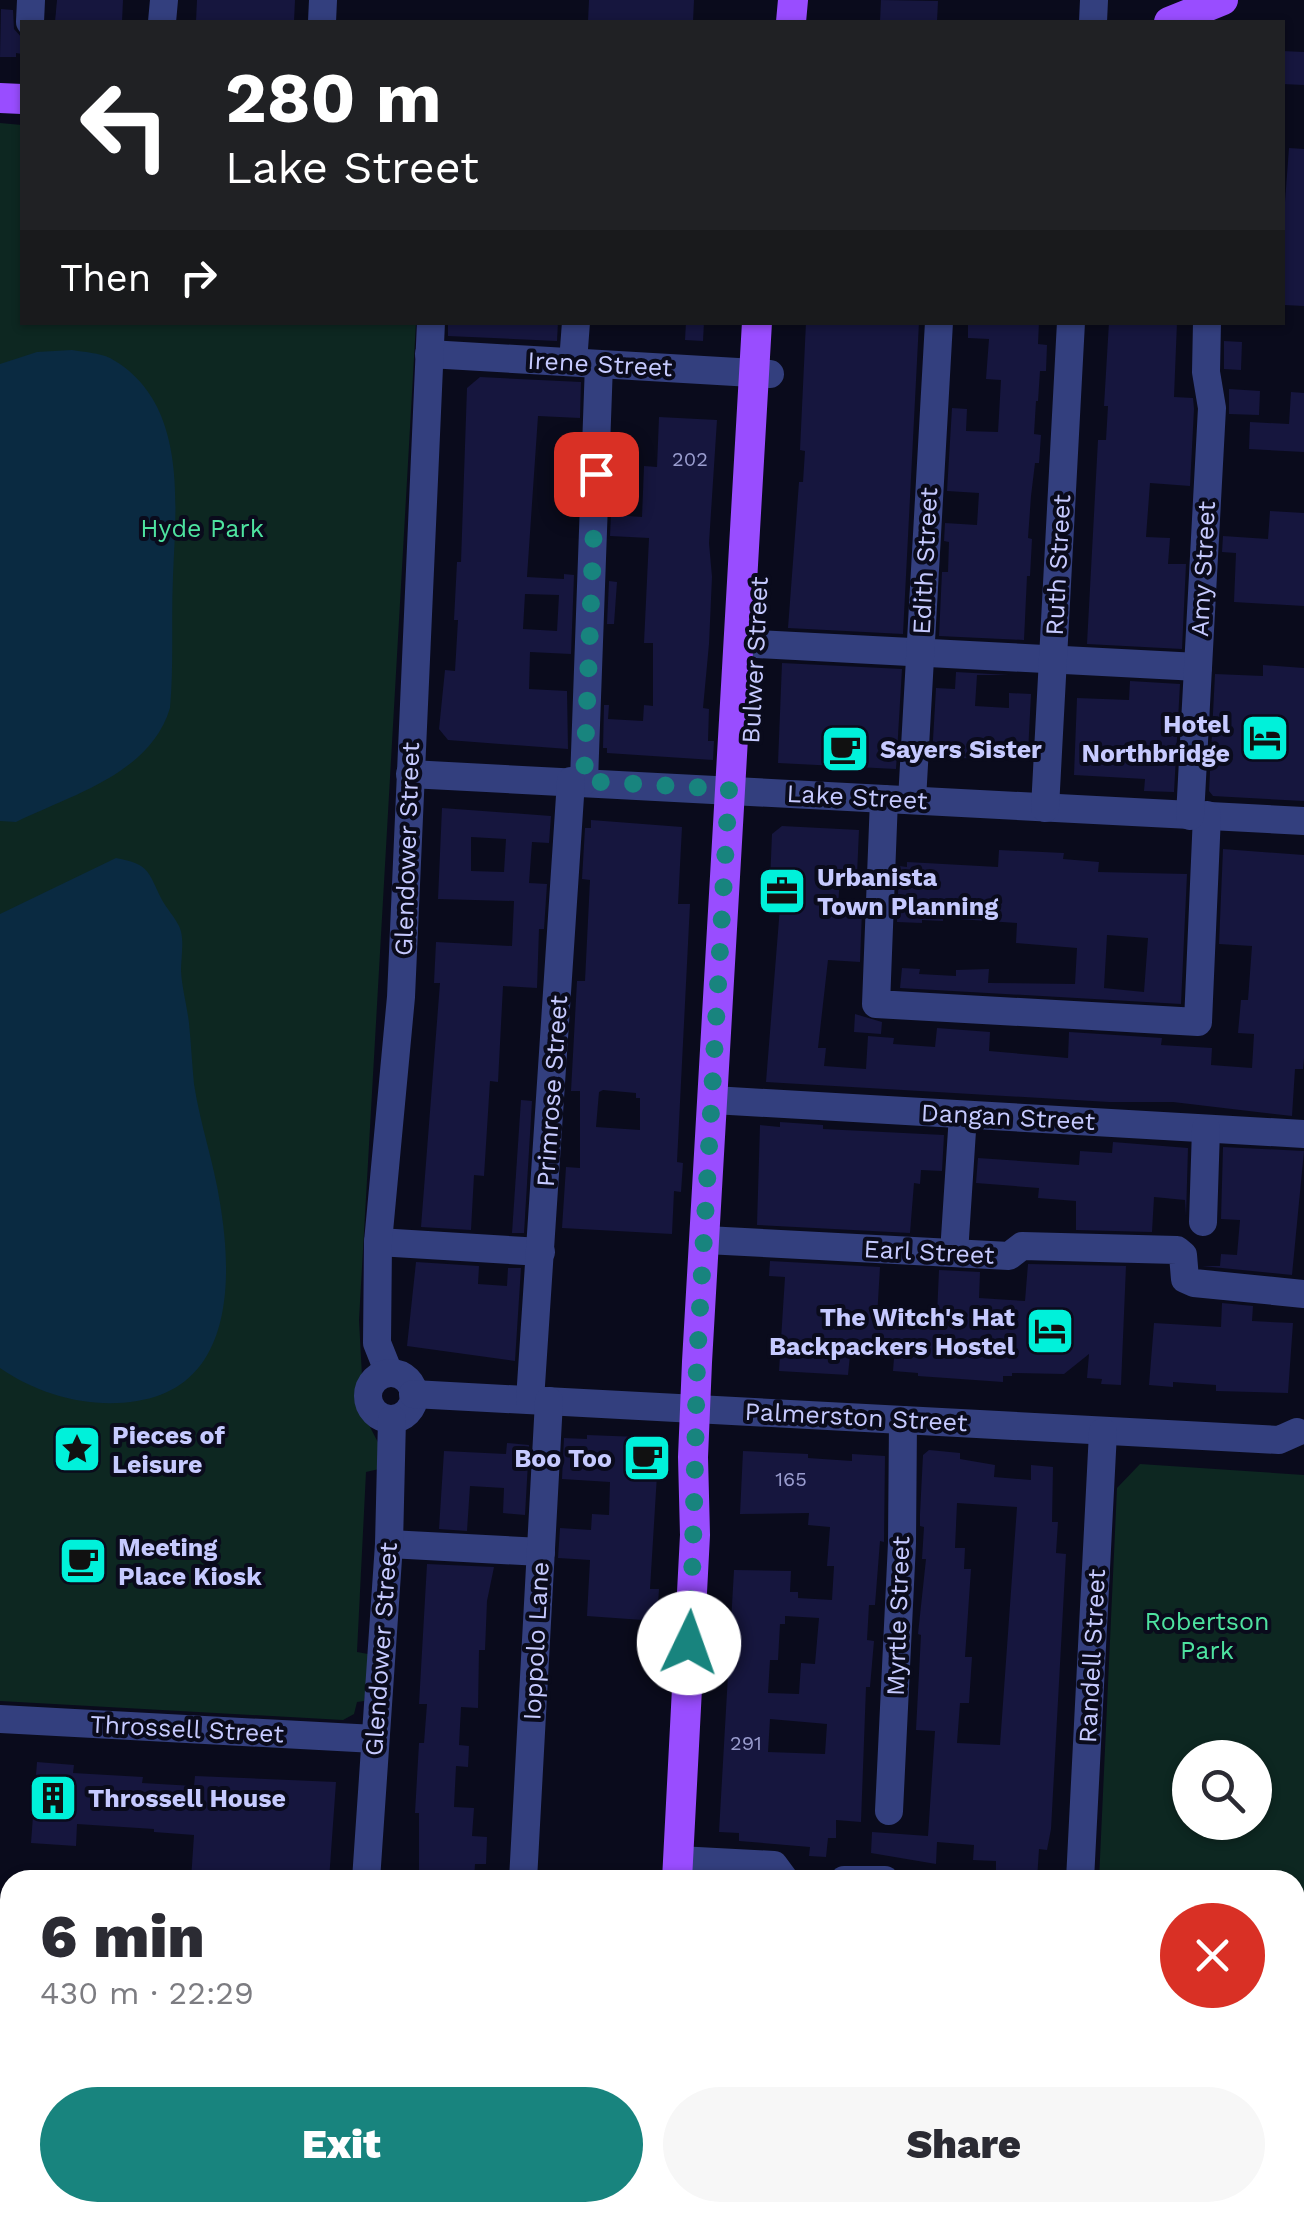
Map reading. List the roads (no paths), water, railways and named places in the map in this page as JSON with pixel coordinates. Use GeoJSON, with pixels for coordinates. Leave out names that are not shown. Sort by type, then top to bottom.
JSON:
{"type":"FeatureCollection","features":[{"type":"Feature","properties":{"kind":"main road"},"geometry":{"type":"LineString","coordinates":[[1174,20],[1224,0]]}},
{"type":"Feature","properties":{"kind":"main road","name":"Bulwer Street"},"geometry":{"type":"LineString","coordinates":[[738,789],[757,644],[762,373],[756,325]]}},
{"type":"Feature","properties":{"kind":"main road","name":"Bulwer Street"},"geometry":{"type":"LineString","coordinates":[[677,1870],[695,1535],[693,1457],[704,1409],[716,1241],[762,373],[772,325]]}},
{"type":"Feature","properties":{"kind":"street","name":"Glendower Street"},"geometry":{"type":"LineString","coordinates":[[389,1373],[377,1342],[378,1242],[401,996],[431,325]]}},
{"type":"Feature","properties":{"kind":"street","name":"Primrose Street"},"geometry":{"type":"LineString","coordinates":[[540,1401],[541,1252],[577,781],[586,363],[577,325]]}},
{"type":"Feature","properties":{"kind":"street","name":"Edith Street"},"geometry":{"type":"LineString","coordinates":[[912,800],[939,325]]}},
{"type":"Feature","properties":{"kind":"street","name":"Ruth Street"},"geometry":{"type":"LineString","coordinates":[[1046,808],[1071,325]]}},
{"type":"Feature","properties":{"kind":"street","name":"Amy Street"},"geometry":{"type":"LineString","coordinates":[[884,799],[876,1004],[1198,1022],[1198,667],[1210,398],[1207,325]]}},
{"type":"Feature","properties":{"kind":"street","name":"Irene Street"},"geometry":{"type":"LineString","coordinates":[[429,354],[762,373]]}},
{"type":"Feature","properties":{"kind":"street"},"geometry":{"type":"LineString","coordinates":[[757,644],[1198,667]]}},
{"type":"Feature","properties":{"kind":"street","name":"Lake Street"},"geometry":{"type":"LineString","coordinates":[[410,774],[1304,822]]}},
{"type":"Feature","properties":{"kind":"street","name":"Dangan Street"},"geometry":{"type":"LineString","coordinates":[[722,1101],[1304,1134]]}},
{"type":"Feature","properties":{"kind":"street"},"geometry":{"type":"LineString","coordinates":[[954,1252],[963,1115]]}},
{"type":"Feature","properties":{"kind":"street"},"geometry":{"type":"LineString","coordinates":[[1202,1222],[1206,1129]]}},
{"type":"Feature","properties":{"kind":"street","name":"Earl Street"},"geometry":{"type":"LineString","coordinates":[[716,1241],[1008,1256],[1022,1246],[1176,1250],[1183,1255],[1186,1279],[1194,1283],[1304,1294]]}},
{"type":"Feature","properties":{"kind":"street"},"geometry":{"type":"LineString","coordinates":[[378,1242],[541,1252]]}},
{"type":"Feature","properties":{"kind":"street"},"geometry":{"type":"LineString","coordinates":[[389,1373],[408,1380],[413,1394],[409,1409],[392,1418],[376,1413],[368,1397],[374,1380],[389,1373]]}},
{"type":"Feature","properties":{"kind":"street","name":"Palmerston Street"},"geometry":{"type":"LineString","coordinates":[[413,1394],[1279,1440],[1302,1433]]}},
{"type":"Feature","properties":{"kind":"street","name":"Ioppolo Lane"},"geometry":{"type":"LineString","coordinates":[[524,1870],[541,1552],[540,1401]]}},
{"type":"Feature","properties":{"kind":"street","name":"Glendower Street"},"geometry":{"type":"LineString","coordinates":[[367,1870],[389,1544],[392,1418]]}},
{"type":"Feature","properties":{"kind":"street","name":"Myrtle Street"},"geometry":{"type":"LineString","coordinates":[[889,1811],[904,1420]]}},
{"type":"Feature","properties":{"kind":"street","name":"Randell Street"},"geometry":{"type":"LineString","coordinates":[[1081,1870],[1103,1432]]}},
{"type":"Feature","properties":{"kind":"street"},"geometry":{"type":"LineString","coordinates":[[389,1544],[541,1552]]}},
{"type":"Feature","properties":{"kind":"street","name":"Throssell Street"},"geometry":{"type":"LineString","coordinates":[[0,1720],[375,1739]]}},
{"type":"Feature","properties":{"kind":"street"},"geometry":{"type":"LineString","coordinates":[[677,1870],[774,1864],[778,1870]]}},
{"type":"Feature","properties":{"kind":"water"},"geometry":{"type":"Polygon","coordinates":[[[72,350],[106,356],[135,377],[153,400],[165,426],[175,486],[170,708],[160,731],[128,766],[85,791],[16,822],[0,821],[0,364],[37,352],[72,350]]]}},
{"type":"Feature","properties":{"kind":"water"},"geometry":{"type":"Polygon","coordinates":[[[116,858],[136,863],[146,871],[181,931],[194,1084],[217,1188],[226,1264],[219,1325],[209,1352],[192,1375],[169,1391],[137,1401],[101,1403],[48,1392],[0,1368],[0,914],[116,858]]]}},
{"type":"Feature","properties":{"kind":"place","name":"Hotel Northbridge"},"geometry":{"type":"Point","coordinates":[1265,738]}},
{"type":"Feature","properties":{"kind":"place","name":"Sayers Sister"},"geometry":{"type":"Point","coordinates":[845,749]}},
{"type":"Feature","properties":{"kind":"place","name":"Urbanista Town Planning"},"geometry":{"type":"Point","coordinates":[782,891]}},
{"type":"Feature","properties":{"kind":"place","name":"The Witch's Hat Backpackers Hostel"},"geometry":{"type":"Point","coordinates":[1050,1331]}},
{"type":"Feature","properties":{"kind":"place","name":"Pieces of Leisure"},"geometry":{"type":"Point","coordinates":[77,1449]}},
{"type":"Feature","properties":{"kind":"place","name":"Boo Too"},"geometry":{"type":"Point","coordinates":[647,1458]}},
{"type":"Feature","properties":{"kind":"place","name":"Meeting Place Kiosk"},"geometry":{"type":"Point","coordinates":[83,1561]}},
{"type":"Feature","properties":{"kind":"place","name":"Throssell House"},"geometry":{"type":"Point","coordinates":[53,1798]}},
{"type":"Feature","properties":{"kind":"park label","name":"Hyde Park"},"geometry":{"type":"Point","coordinates":[202,528]}},
{"type":"Feature","properties":{"kind":"park label","name":"Robertson Park"},"geometry":{"type":"Point","coordinates":[1207,1636]}}]}
